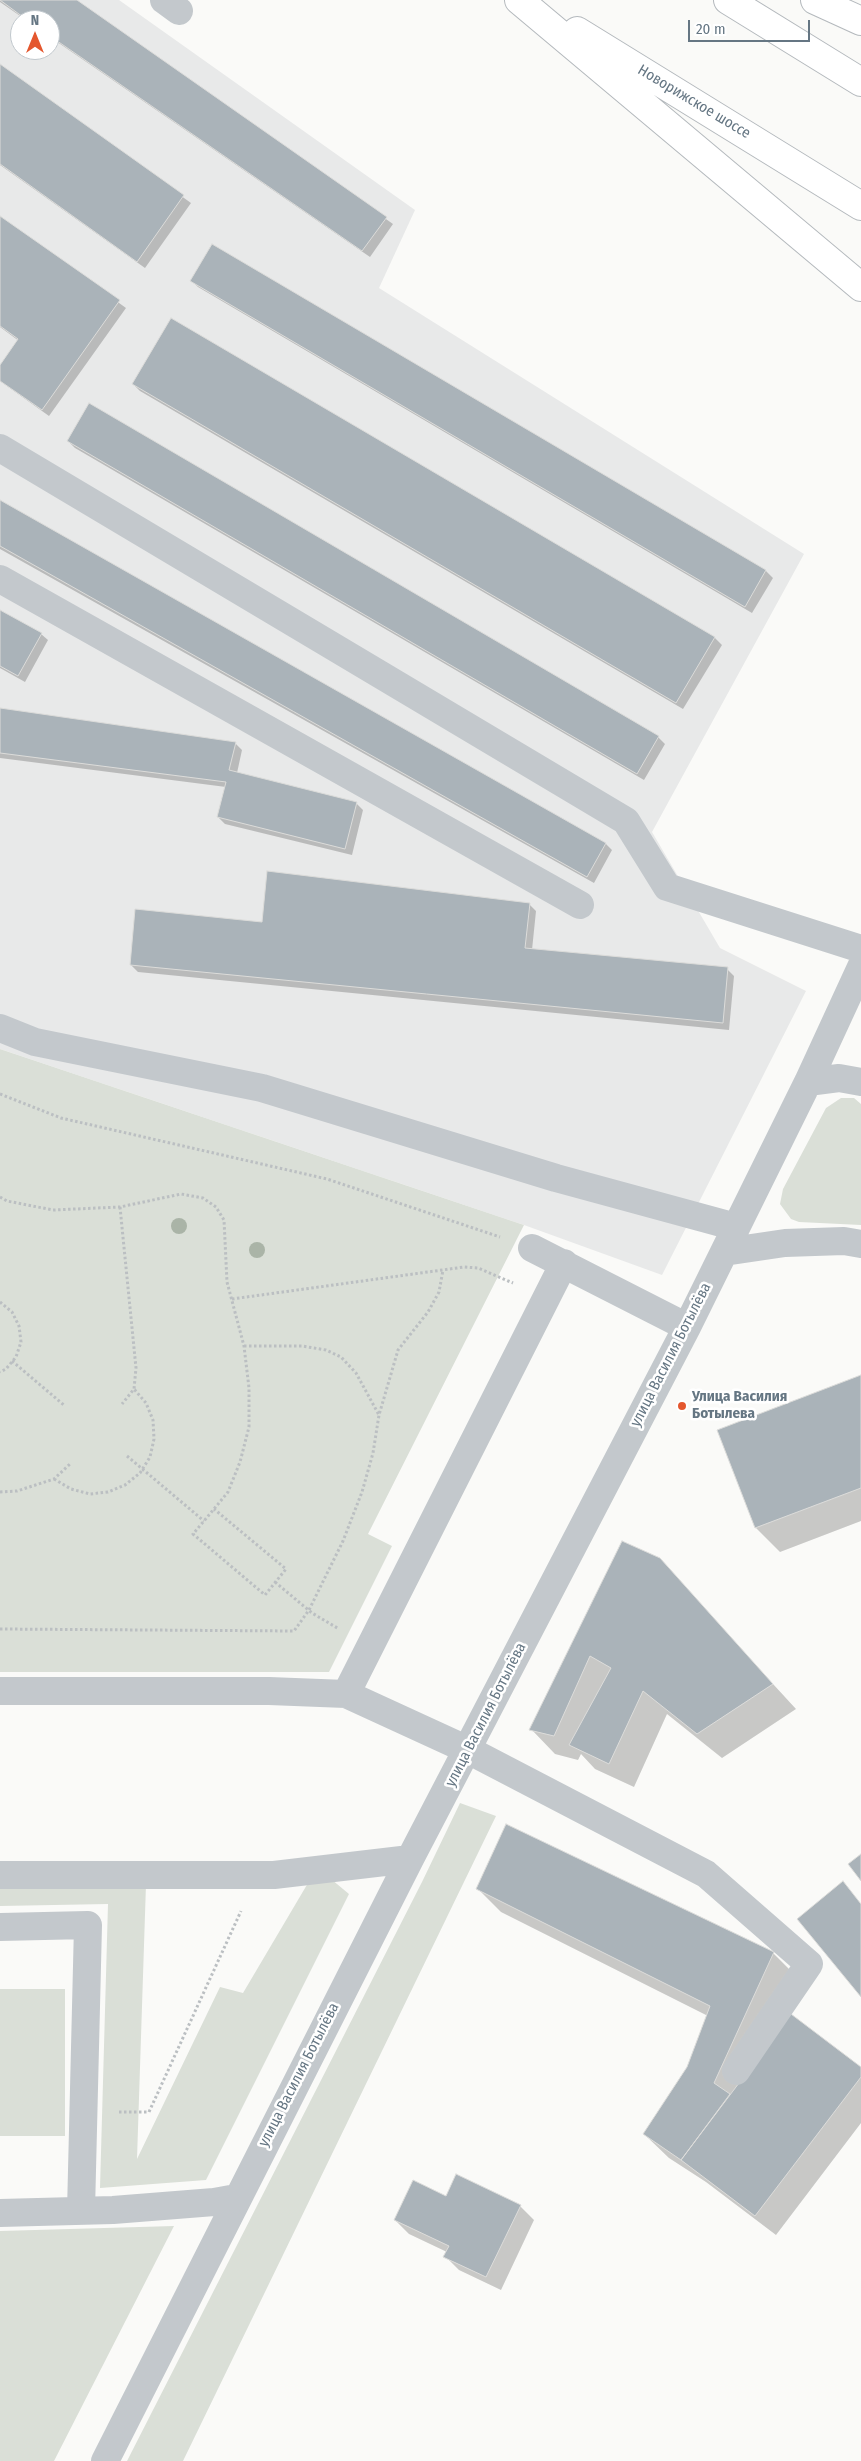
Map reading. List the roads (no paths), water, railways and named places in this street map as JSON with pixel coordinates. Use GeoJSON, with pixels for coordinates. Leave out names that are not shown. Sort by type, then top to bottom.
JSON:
{"type":"FeatureCollection","features":[{"type":"Feature","properties":{"kind":"highway"},"geometry":{"type":"LineString","coordinates":[[519,0],[861,287]]}},
{"type":"Feature","properties":{"kind":"highway","name":"Новорижское шоссе"},"geometry":{"type":"LineString","coordinates":[[527,0],[861,206]]}},
{"type":"Feature","properties":{"kind":"highway"},"geometry":{"type":"LineString","coordinates":[[728,0],[861,82]]}},
{"type":"Feature","properties":{"kind":"highway"},"geometry":{"type":"LineString","coordinates":[[815,0],[861,20]]}},
{"type":"Feature","properties":{"kind":"street"},"geometry":{"type":"LineString","coordinates":[[0,448],[626,821],[667,887],[861,949]]}},
{"type":"Feature","properties":{"kind":"street"},"geometry":{"type":"LineString","coordinates":[[0,579],[580,905]]}},
{"type":"Feature","properties":{"kind":"street","name":"улица Василия Ботылёва"},"geometry":{"type":"LineString","coordinates":[[105,2461],[236,2198],[410,1858],[687,1327],[808,1082],[861,967]]}},
{"type":"Feature","properties":{"kind":"street"},"geometry":{"type":"LineString","coordinates":[[0,1028],[35,1042],[262,1088],[556,1178],[736,1227]]}},
{"type":"Feature","properties":{"kind":"street"},"geometry":{"type":"LineString","coordinates":[[808,1082],[839,1078],[861,1082]]}},
{"type":"Feature","properties":{"kind":"street"},"geometry":{"type":"LineString","coordinates":[[724,1252],[784,1243],[844,1241],[861,1244]]}},
{"type":"Feature","properties":{"kind":"street"},"geometry":{"type":"LineString","coordinates":[[532,1248],[687,1327]]}},
{"type":"Feature","properties":{"kind":"street"},"geometry":{"type":"LineString","coordinates":[[346,1694],[564,1263]]}},
{"type":"Feature","properties":{"kind":"street"},"geometry":{"type":"LineString","coordinates":[[0,1691],[269,1691],[346,1694],[468,1750],[706,1874],[809,1964],[736,2071]]}},
{"type":"Feature","properties":{"kind":"street"},"geometry":{"type":"LineString","coordinates":[[0,1875],[258,1875],[410,1858]]}},
{"type":"Feature","properties":{"kind":"street"},"geometry":{"type":"LineString","coordinates":[[0,1927],[88,1925],[81,2211]]}},
{"type":"Feature","properties":{"kind":"street"},"geometry":{"type":"LineString","coordinates":[[0,2213],[81,2211],[214,2202],[236,2198]]}},
{"type":"Feature","properties":{"kind":"place","name":"Улица Василия Ботылева"},"geometry":{"type":"Point","coordinates":[682,1406]}}]}
